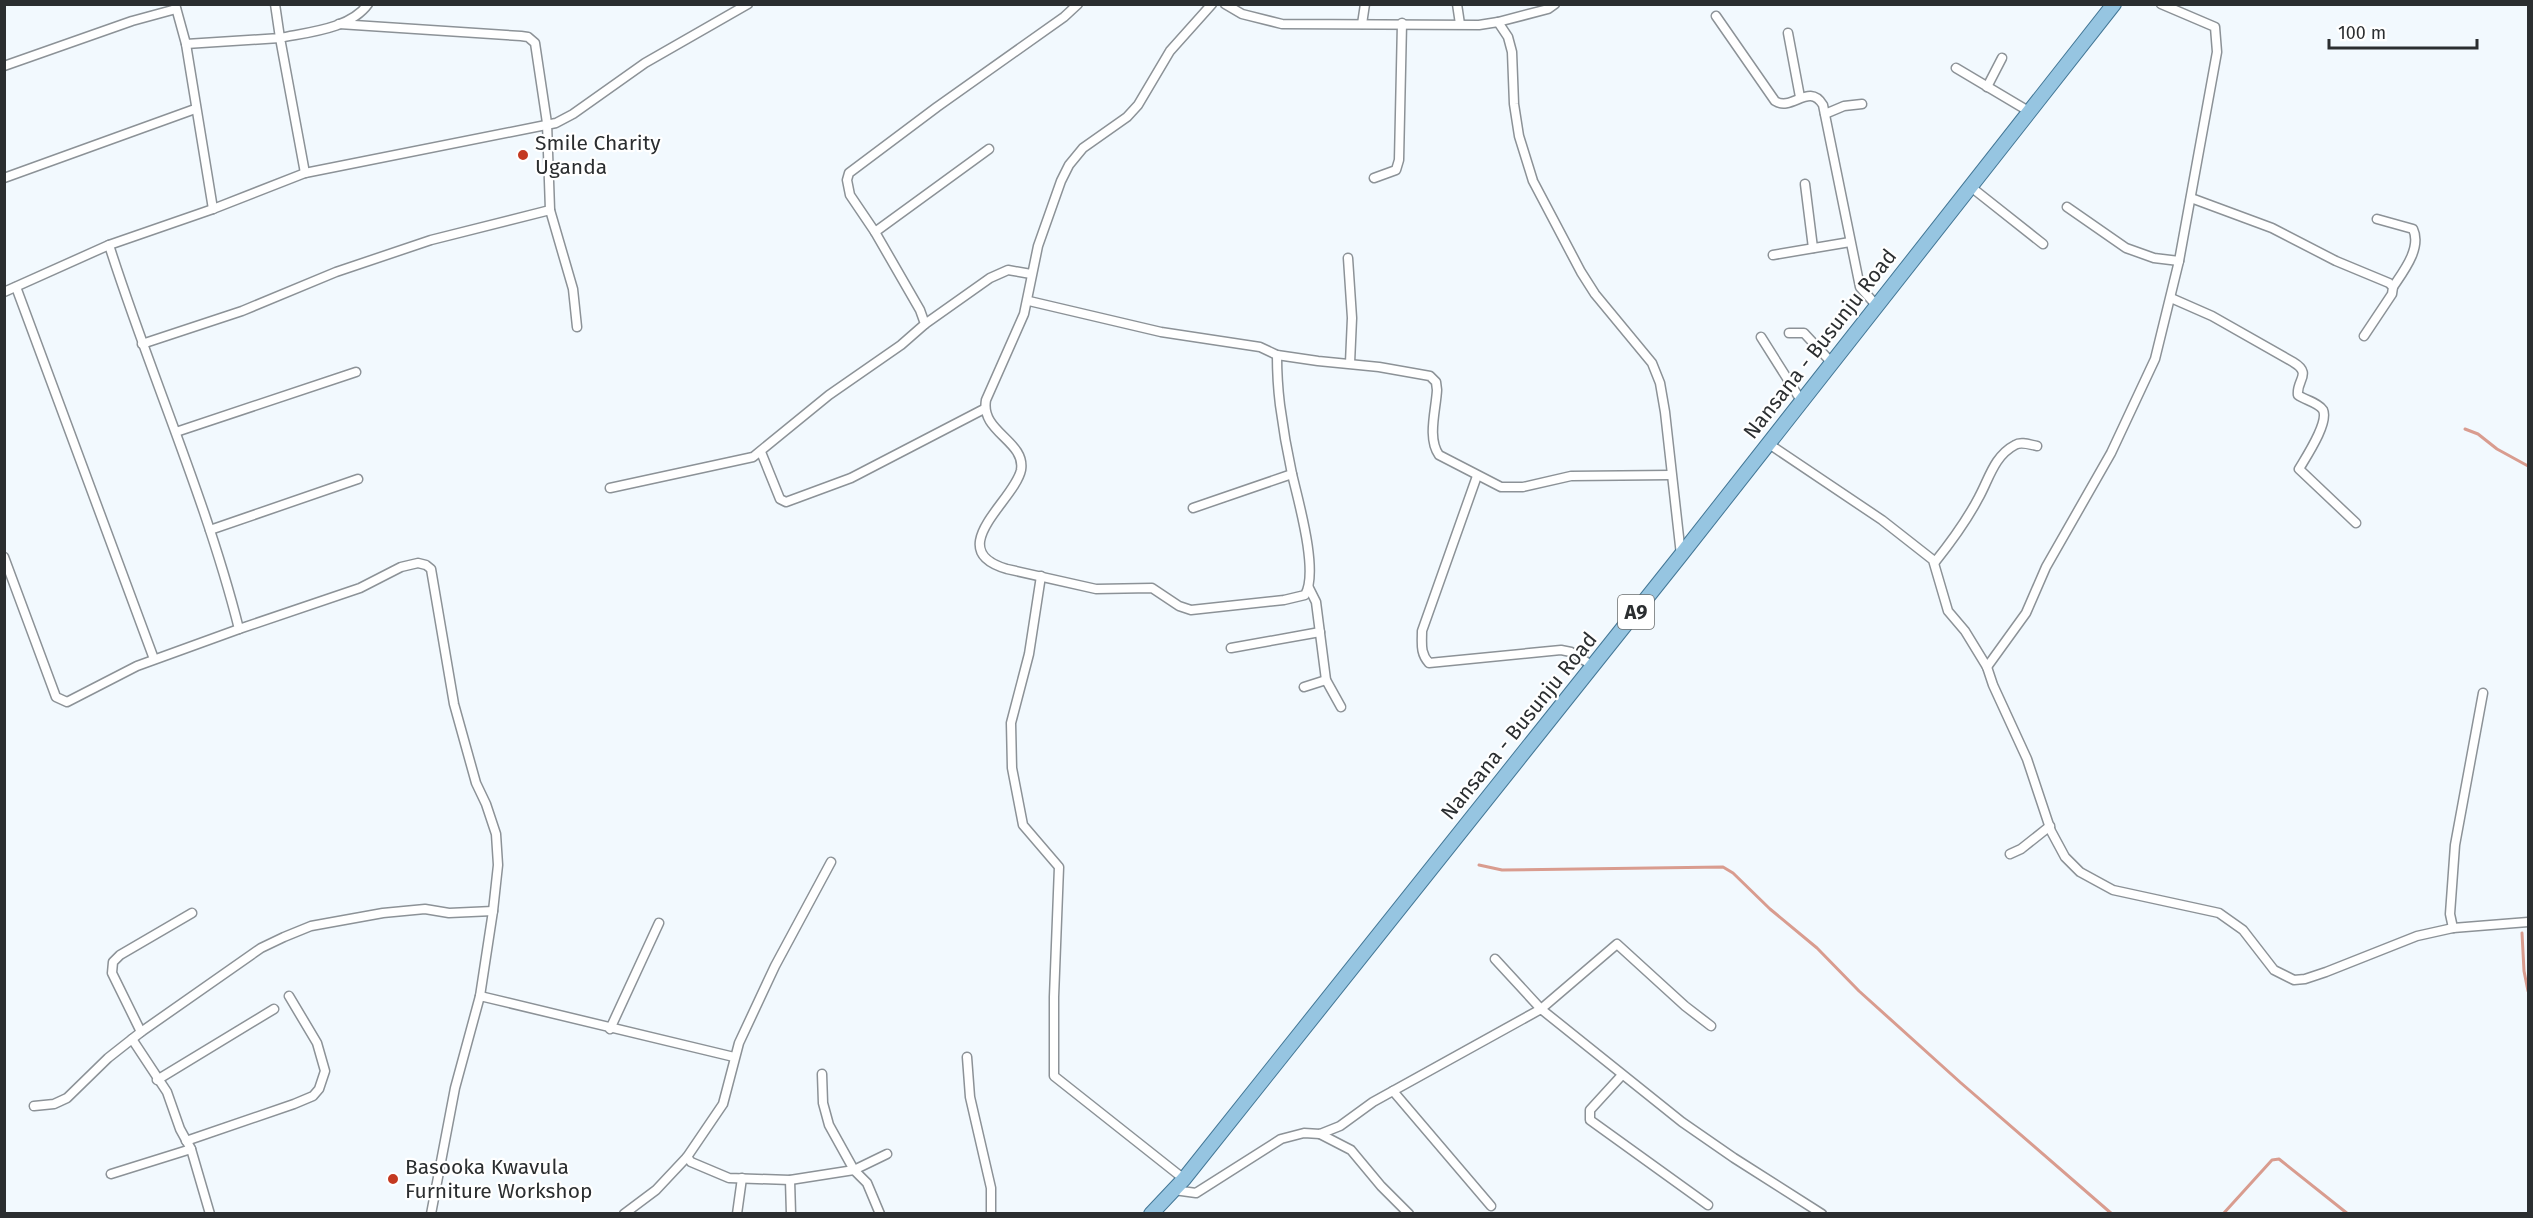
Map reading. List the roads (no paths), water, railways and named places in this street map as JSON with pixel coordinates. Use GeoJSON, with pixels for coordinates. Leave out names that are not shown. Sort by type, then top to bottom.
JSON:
{"type":"FeatureCollection","features":[{"type":"Feature","properties":{"kind":"main road","name":"Nansana - Busunju Road"},"geometry":{"type":"LineString","coordinates":[[1151,1214],[1179,1185],[1593,666],[2114,4]]}},
{"type":"Feature","properties":{"kind":"street"},"geometry":{"type":"LineString","coordinates":[[275,4],[305,173]]}},
{"type":"Feature","properties":{"kind":"street"},"geometry":{"type":"LineString","coordinates":[[186,44],[280,39],[339,24],[362,13],[368,4]]}},
{"type":"Feature","properties":{"kind":"street"},"geometry":{"type":"LineString","coordinates":[[4,292],[109,245],[213,209],[305,173],[556,123],[573,114],[645,63],[748,4]]}},
{"type":"Feature","properties":{"kind":"street"},"geometry":{"type":"LineString","coordinates":[[925,324],[920,310],[875,232],[850,195],[847,180],[849,173],[937,106],[1064,17],[1078,4]]}},
{"type":"Feature","properties":{"kind":"street"},"geometry":{"type":"LineString","coordinates":[[1212,4],[1170,51],[1138,105],[1127,117],[1083,148],[1069,165],[1061,181],[1038,246],[1031,274],[1029,301],[986,400],[984,410],[994,428],[1018,454],[1021,469],[1014,485],[987,521],[980,543],[986,557],[997,566],[1096,589],[1152,588],[1179,606],[1191,610],[1296,598],[1305,595],[1308,588],[1310,563],[1299,494],[1292,474],[1280,403],[1276,355]]}},
{"type":"Feature","properties":{"kind":"street"},"geometry":{"type":"LineString","coordinates":[[1225,4],[1242,14],[1282,24],[1479,24],[1498,22],[1548,9],[1555,4]]}},
{"type":"Feature","properties":{"kind":"street"},"geometry":{"type":"LineString","coordinates":[[1362,24],[1365,4]]}},
{"type":"Feature","properties":{"kind":"street"},"geometry":{"type":"LineString","coordinates":[[1457,4],[1460,24]]}},
{"type":"Feature","properties":{"kind":"street"},"geometry":{"type":"LineString","coordinates":[[1987,667],[2026,613],[2051,558],[2072,525],[2122,432],[2155,359],[2179,261],[2217,52],[2215,27],[2161,4]]}},
{"type":"Feature","properties":{"kind":"street"},"geometry":{"type":"LineString","coordinates":[[4,66],[176,7],[186,44],[213,209]]}},
{"type":"Feature","properties":{"kind":"street"},"geometry":{"type":"LineString","coordinates":[[1716,16],[1775,101],[1784,104],[1805,95],[1816,96],[1823,105],[1860,286],[1877,306]]}},
{"type":"Feature","properties":{"kind":"street"},"geometry":{"type":"LineString","coordinates":[[1498,22],[1508,37],[1512,52],[1514,104],[1519,136],[1533,181],[1586,280],[1652,363],[1660,383],[1681,555]]}},
{"type":"Feature","properties":{"kind":"street"},"geometry":{"type":"LineString","coordinates":[[1374,178],[1396,170],[1398,160],[1402,23]]}},
{"type":"Feature","properties":{"kind":"street"},"geometry":{"type":"LineString","coordinates":[[339,24],[528,37],[535,43],[547,123],[550,210],[573,289],[577,327]]}},
{"type":"Feature","properties":{"kind":"street"},"geometry":{"type":"LineString","coordinates":[[1788,33],[1800,97]]}},
{"type":"Feature","properties":{"kind":"street"},"geometry":{"type":"LineString","coordinates":[[1987,87],[2002,58]]}},
{"type":"Feature","properties":{"kind":"street"},"geometry":{"type":"LineString","coordinates":[[1956,68],[2030,112]]}},
{"type":"Feature","properties":{"kind":"street"},"geometry":{"type":"LineString","coordinates":[[1826,114],[1844,106],[1862,104]]}},
{"type":"Feature","properties":{"kind":"street"},"geometry":{"type":"LineString","coordinates":[[4,178],[195,109]]}},
{"type":"Feature","properties":{"kind":"street"},"geometry":{"type":"LineString","coordinates":[[875,232],[989,150]]}},
{"type":"Feature","properties":{"kind":"street"},"geometry":{"type":"LineString","coordinates":[[1805,184],[1814,248]]}},
{"type":"Feature","properties":{"kind":"street"},"geometry":{"type":"LineString","coordinates":[[1971,187],[2043,244]]}},
{"type":"Feature","properties":{"kind":"street"},"geometry":{"type":"LineString","coordinates":[[2191,198],[2292,237],[2336,261],[2389,283],[2393,287]]}},
{"type":"Feature","properties":{"kind":"street"},"geometry":{"type":"LineString","coordinates":[[2067,207],[2126,248],[2154,258],[2179,261]]}},
{"type":"Feature","properties":{"kind":"street"},"geometry":{"type":"LineString","coordinates":[[142,344],[242,311],[336,272],[431,240],[550,210]]}},
{"type":"Feature","properties":{"kind":"street"},"geometry":{"type":"LineString","coordinates":[[2364,336],[2406,268],[2415,234],[2413,229],[2377,219]]}},
{"type":"Feature","properties":{"kind":"street"},"geometry":{"type":"LineString","coordinates":[[1773,255],[1850,242]]}},
{"type":"Feature","properties":{"kind":"street"},"geometry":{"type":"LineString","coordinates":[[109,245],[142,344],[210,530],[239,629]]}},
{"type":"Feature","properties":{"kind":"street"},"geometry":{"type":"LineString","coordinates":[[1347,258],[1352,318],[1350,363]]}},
{"type":"Feature","properties":{"kind":"street"},"geometry":{"type":"LineString","coordinates":[[610,488],[749,458],[761,452],[829,396],[990,278],[1008,270],[1031,274]]}},
{"type":"Feature","properties":{"kind":"street"},"geometry":{"type":"LineString","coordinates":[[16,287],[154,659]]}},
{"type":"Feature","properties":{"kind":"street"},"geometry":{"type":"LineString","coordinates":[[2171,298],[2212,316],[2293,362],[2302,370],[2303,375],[2297,389],[2298,395],[2322,409],[2324,415],[2321,430],[2299,469],[2356,523]]}},
{"type":"Feature","properties":{"kind":"street"},"geometry":{"type":"LineString","coordinates":[[1029,301],[1161,332],[1260,348],[1276,355],[1350,363],[1430,376],[1436,382],[1433,446],[1439,455],[1501,487],[1523,488],[1571,476],[1671,475]]}},
{"type":"Feature","properties":{"kind":"street"},"geometry":{"type":"LineString","coordinates":[[1789,333],[1804,333],[1833,363]]}},
{"type":"Feature","properties":{"kind":"street"},"geometry":{"type":"LineString","coordinates":[[1761,337],[1802,402]]}},
{"type":"Feature","properties":{"kind":"street"},"geometry":{"type":"LineString","coordinates":[[176,432],[356,372]]}},
{"type":"Feature","properties":{"kind":"street"},"geometry":{"type":"LineString","coordinates":[[761,452],[780,499],[786,502],[851,478],[984,410]]}},
{"type":"Feature","properties":{"kind":"street"},"geometry":{"type":"LineString","coordinates":[[1769,444],[1882,520],[1935,562],[1940,588],[1948,611],[1965,632],[1987,667],[2027,759],[2050,826],[2065,857],[2080,872],[2113,890],[2219,913],[2243,930],[2274,970],[2294,980],[2326,972],[2417,936],[2453,928],[2529,922]]}},
{"type":"Feature","properties":{"kind":"street"},"geometry":{"type":"LineString","coordinates":[[1935,562],[1950,544],[1979,498],[1996,461],[2015,444],[2037,446]]}},
{"type":"Feature","properties":{"kind":"street"},"geometry":{"type":"LineString","coordinates":[[1193,508],[1292,474]]}},
{"type":"Feature","properties":{"kind":"street"},"geometry":{"type":"LineString","coordinates":[[1477,476],[1422,631],[1421,653],[1424,658],[1429,663],[1561,650],[1571,652],[1593,666]]}},
{"type":"Feature","properties":{"kind":"street"},"geometry":{"type":"LineString","coordinates":[[210,530],[358,479]]}},
{"type":"Feature","properties":{"kind":"street"},"geometry":{"type":"LineString","coordinates":[[4,556],[56,697],[60,701],[68,702],[154,659],[360,588],[401,567],[418,564],[426,565],[431,569],[453,704],[476,783],[496,834],[498,865],[494,911],[480,996],[455,1088],[432,1214]]}},
{"type":"Feature","properties":{"kind":"street"},"geometry":{"type":"LineString","coordinates":[[1041,576],[1028,660],[1011,723],[1012,768],[1023,825],[1059,867],[1054,997],[1054,1076],[1179,1185],[1196,1192],[1281,1139],[1304,1133],[1320,1134],[1351,1150],[1381,1186],[1409,1214]]}},
{"type":"Feature","properties":{"kind":"street"},"geometry":{"type":"LineString","coordinates":[[1308,588],[1316,602],[1326,680],[1341,707]]}},
{"type":"Feature","properties":{"kind":"street"},"geometry":{"type":"LineString","coordinates":[[1231,648],[1320,632]]}},
{"type":"Feature","properties":{"kind":"street"},"geometry":{"type":"LineString","coordinates":[[1304,687],[1326,680]]}},
{"type":"Feature","properties":{"kind":"street"},"geometry":{"type":"LineString","coordinates":[[2453,928],[2450,914],[2455,845],[2483,693]]}},
{"type":"Feature","properties":{"kind":"street"},"geometry":{"type":"LineString","coordinates":[[2010,854],[2021,849],[2050,826]]}},
{"type":"Feature","properties":{"kind":"street"},"geometry":{"type":"LineString","coordinates":[[624,1214],[656,1190],[687,1157],[723,1104],[734,1057],[775,966],[831,861]]}},
{"type":"Feature","properties":{"kind":"street"},"geometry":{"type":"LineString","coordinates":[[34,1106],[54,1104],[67,1098],[108,1058],[141,1032],[261,948],[311,926],[404,911],[494,911]]}},
{"type":"Feature","properties":{"kind":"street"},"geometry":{"type":"LineString","coordinates":[[141,1032],[112,973],[113,962],[120,955],[192,913]]}},
{"type":"Feature","properties":{"kind":"street"},"geometry":{"type":"LineString","coordinates":[[610,1029],[659,923]]}},
{"type":"Feature","properties":{"kind":"street"},"geometry":{"type":"LineString","coordinates":[[1320,1134],[1340,1126],[1393,1091],[1541,1009],[1617,944],[1685,1006],[1711,1026]]}},
{"type":"Feature","properties":{"kind":"street"},"geometry":{"type":"LineString","coordinates":[[1496,959],[1541,1009],[1622,1075],[1717,1146],[1822,1214]]}},
{"type":"Feature","properties":{"kind":"street"},"geometry":{"type":"LineString","coordinates":[[186,1141],[294,1104],[312,1096],[320,1089],[325,1071],[317,1042],[290,996]]}},
{"type":"Feature","properties":{"kind":"street"},"geometry":{"type":"LineString","coordinates":[[480,996],[734,1057]]}},
{"type":"Feature","properties":{"kind":"street"},"geometry":{"type":"LineString","coordinates":[[157,1080],[273,1009]]}},
{"type":"Feature","properties":{"kind":"street"},"geometry":{"type":"LineString","coordinates":[[132,1039],[166,1092],[191,1149],[210,1214]]}},
{"type":"Feature","properties":{"kind":"street"},"geometry":{"type":"LineString","coordinates":[[967,1057],[970,1097],[991,1188],[991,1214]]}},
{"type":"Feature","properties":{"kind":"street"},"geometry":{"type":"LineString","coordinates":[[822,1074],[823,1103],[829,1125],[854,1170],[867,1183],[880,1214]]}},
{"type":"Feature","properties":{"kind":"street"},"geometry":{"type":"LineString","coordinates":[[1622,1075],[1590,1110],[1590,1120],[1708,1205]]}},
{"type":"Feature","properties":{"kind":"street"},"geometry":{"type":"LineString","coordinates":[[1393,1091],[1491,1206]]}},
{"type":"Feature","properties":{"kind":"street"},"geometry":{"type":"LineString","coordinates":[[111,1174],[191,1149]]}},
{"type":"Feature","properties":{"kind":"street"},"geometry":{"type":"LineString","coordinates":[[687,1157],[691,1162],[723,1176],[790,1180],[854,1170],[887,1154]]}},
{"type":"Feature","properties":{"kind":"street"},"geometry":{"type":"LineString","coordinates":[[737,1214],[742,1178]]}},
{"type":"Feature","properties":{"kind":"street"},"geometry":{"type":"LineString","coordinates":[[790,1180],[791,1214]]}},
{"type":"Feature","properties":{"kind":"waterway"},"geometry":{"type":"LineString","coordinates":[[2465,429],[2478,434],[2497,449],[2528,466]]}},
{"type":"Feature","properties":{"kind":"waterway"},"geometry":{"type":"LineString","coordinates":[[1479,865],[1502,870],[1723,867],[1733,873],[1770,909],[1817,948],[1859,991],[1961,1083],[2112,1214]]}},
{"type":"Feature","properties":{"kind":"waterway"},"geometry":{"type":"LineString","coordinates":[[2522,933],[2524,971],[2528,991]]}},
{"type":"Feature","properties":{"kind":"waterway"},"geometry":{"type":"LineString","coordinates":[[2223,1214],[2272,1160],[2279,1159],[2348,1214]]}},
{"type":"Feature","properties":{"kind":"place","name":"Smile Charity Uganda"},"geometry":{"type":"Point","coordinates":[523,155]}},
{"type":"Feature","properties":{"kind":"place","name":"Basooka Kwavula Furniture Workshop"},"geometry":{"type":"Point","coordinates":[393,1179]}}]}
